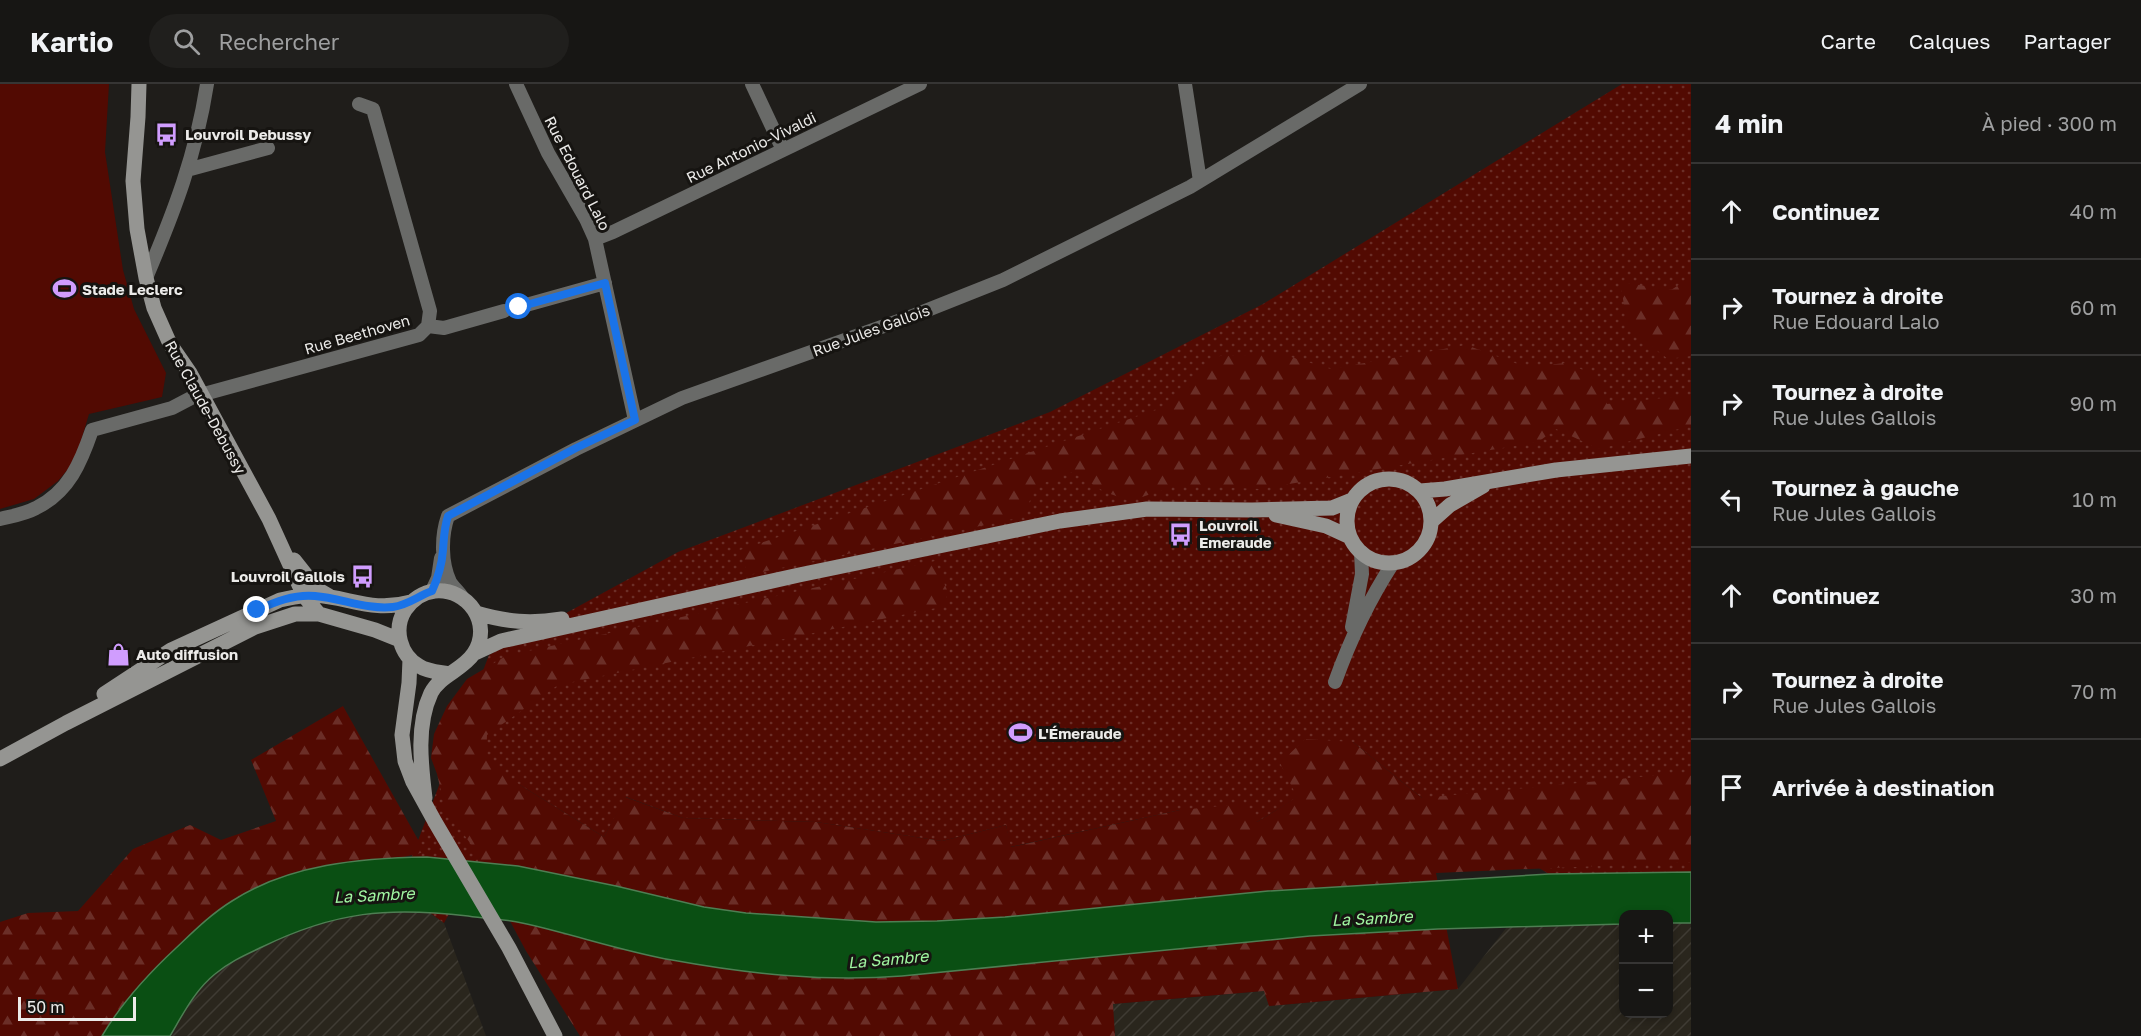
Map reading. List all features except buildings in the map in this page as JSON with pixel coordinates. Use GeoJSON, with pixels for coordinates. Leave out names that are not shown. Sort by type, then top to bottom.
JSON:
{"type":"FeatureCollection","features":[{"type":"Feature","properties":{"kind":"street","name":"Rue Claude-Debussy"},"geometry":{"type":"LineString","coordinates":[[139,84],[133,181],[137,230],[154,308],[170,344],[190,373],[274,532]]}},
{"type":"Feature","properties":{"kind":"street"},"geometry":{"type":"LineString","coordinates":[[146,278],[173,213],[187,170],[200,125],[207,84]]}},
{"type":"Feature","properties":{"kind":"street","name":"Rue Edouard Lalo"},"geometry":{"type":"LineString","coordinates":[[516,84],[548,153],[595,239],[635,420]]}},
{"type":"Feature","properties":{"kind":"street"},"geometry":{"type":"LineString","coordinates":[[752,84],[783,150]]}},
{"type":"Feature","properties":{"kind":"street","name":"Rue Antonio-Vivaldi"},"geometry":{"type":"LineString","coordinates":[[595,239],[920,84]]}},
{"type":"Feature","properties":{"kind":"street"},"geometry":{"type":"LineString","coordinates":[[1185,84],[1200,181]]}},
{"type":"Feature","properties":{"kind":"street","name":"Rue Jules Gallois"},"geometry":{"type":"LineString","coordinates":[[462,597],[451,582],[443,550],[444,526],[448,516],[576,448],[682,398],[915,315],[1003,280],[1200,181],[1360,84]]}},
{"type":"Feature","properties":{"kind":"street","name":"Rue Beethoven"},"geometry":{"type":"LineString","coordinates":[[0,519],[36,508],[62,490],[80,464],[92,430],[172,408],[193,397],[419,335],[428,326],[430,311],[373,109],[359,104]]}},
{"type":"Feature","properties":{"kind":"street"},"geometry":{"type":"LineString","coordinates":[[187,170],[268,148]]}},
{"type":"Feature","properties":{"kind":"street"},"geometry":{"type":"LineString","coordinates":[[519,307],[605,283]]}},
{"type":"Feature","properties":{"kind":"street"},"geometry":{"type":"LineString","coordinates":[[428,326],[444,328],[504,311]]}},
{"type":"Feature","properties":{"kind":"street"},"geometry":{"type":"LineString","coordinates":[[1420,491],[1445,489],[1556,470],[1691,456]]}},
{"type":"Feature","properties":{"kind":"street"},"geometry":{"type":"LineString","coordinates":[[1383,479],[1396,479],[1409,483],[1420,491],[1431,510],[1432,521],[1430,534],[1424,546],[1414,555],[1393,563],[1376,561],[1361,552],[1350,537],[1347,525],[1352,500],[1360,491],[1370,483],[1383,479]]}},
{"type":"Feature","properties":{"kind":"street"},"geometry":{"type":"LineString","coordinates":[[1432,521],[1450,505],[1493,480]]}},
{"type":"Feature","properties":{"kind":"street"},"geometry":{"type":"LineString","coordinates":[[426,804],[421,742],[424,715],[431,694],[436,685],[475,653],[501,641],[1060,521],[1148,508],[1252,510],[1332,508],[1352,500]]}},
{"type":"Feature","properties":{"kind":"street"},"geometry":{"type":"LineString","coordinates":[[1252,510],[1326,526],[1350,537]]}},
{"type":"Feature","properties":{"kind":"street"},"geometry":{"type":"LineString","coordinates":[[274,532],[304,596],[319,614]]}},
{"type":"Feature","properties":{"kind":"street"},"geometry":{"type":"LineString","coordinates":[[274,532],[317,589],[334,599]]}},
{"type":"Feature","properties":{"kind":"street"},"geometry":{"type":"LineString","coordinates":[[432,591],[438,578],[443,550]]}},
{"type":"Feature","properties":{"kind":"street"},"geometry":{"type":"LineString","coordinates":[[1347,649],[1360,590],[1361,552]]}},
{"type":"Feature","properties":{"kind":"street"},"geometry":{"type":"LineString","coordinates":[[1335,682],[1347,649],[1374,594],[1393,563]]}},
{"type":"Feature","properties":{"kind":"street"},"geometry":{"type":"LineString","coordinates":[[66,723],[130,676],[171,650],[280,600],[304,596],[379,607],[394,607],[411,602],[432,591],[442,591],[462,597],[476,613],[481,633],[475,653]]}},
{"type":"Feature","properties":{"kind":"street"},"geometry":{"type":"LineString","coordinates":[[411,602],[400,620],[400,640],[410,659],[418,666],[428,670],[450,674]]}},
{"type":"Feature","properties":{"kind":"street"},"geometry":{"type":"LineString","coordinates":[[476,613],[500,620],[524,623],[553,621],[672,603]]}},
{"type":"Feature","properties":{"kind":"street"},"geometry":{"type":"LineString","coordinates":[[0,759],[255,627],[295,614],[319,614],[375,630],[400,640]]}},
{"type":"Feature","properties":{"kind":"street"},"geometry":{"type":"LineString","coordinates":[[126,692],[147,676],[204,645],[208,639],[206,633]]}},
{"type":"Feature","properties":{"kind":"street"},"geometry":{"type":"LineString","coordinates":[[410,659],[410,683],[403,727],[403,744],[405,761],[413,782],[509,948],[555,1036]]}},
{"type":"Feature","properties":{"kind":"shaded area"},"geometry":{"type":"Polygon","coordinates":[[[1691,872],[1691,1036],[1115,1036],[1112,1004],[1265,991],[1269,1006],[1458,989],[1549,874],[1691,872]]]}},
{"type":"Feature","properties":{"kind":"shaded area"},"geometry":{"type":"Polygon","coordinates":[[[399,890],[444,923],[486,1036],[148,1036],[251,927],[399,890]]]}},
{"type":"Feature","properties":{"kind":"green space","name":"Stade Leclerc"},"geometry":{"type":"Polygon","coordinates":[[[0,84],[109,84],[105,152],[123,270],[134,309],[166,373],[162,397],[89,414],[75,461],[58,481],[34,499],[0,509],[0,84]]]}},
{"type":"Feature","properties":{"kind":"green space"},"geometry":{"type":"Polygon","coordinates":[[[1622,84],[1691,84],[1691,872],[1549,874],[1422,798],[1353,742],[1298,797],[1257,822],[1180,810],[1010,847],[1006,825],[942,841],[816,822],[683,818],[626,797],[604,837],[520,785],[444,923],[399,890],[489,655],[678,552],[1050,412],[1263,304],[1622,84]]]}},
{"type":"Feature","properties":{"kind":"green space"},"geometry":{"type":"Polygon","coordinates":[[[1691,277],[1691,356],[1668,359],[1628,328],[1620,282],[1671,290],[1691,277]]]}},
{"type":"Feature","properties":{"kind":"green space"},"geometry":{"type":"Polygon","coordinates":[[[1466,345],[1526,367],[1566,363],[1598,376],[1607,404],[1691,395],[1691,426],[1599,449],[1556,429],[1538,442],[1259,489],[1178,485],[1130,501],[1105,492],[1072,472],[1036,486],[1023,517],[748,575],[740,550],[1159,409],[1220,356],[1281,354],[1331,369],[1466,345]]]}},
{"type":"Feature","properties":{"kind":"green space"},"geometry":{"type":"Polygon","coordinates":[[[935,561],[947,590],[946,606],[558,685],[487,735],[486,760],[520,785],[604,837],[625,797],[683,818],[816,822],[942,841],[1006,825],[1011,847],[1180,810],[1242,804],[1257,822],[1297,797],[1280,763],[1305,739],[1353,742],[1422,798],[1691,772],[1691,862],[1436,873],[1458,989],[1269,1006],[1264,991],[1113,1004],[1115,1036],[580,1036],[526,951],[478,861],[480,857],[445,808],[431,758],[434,734],[447,706],[467,679],[506,656],[935,561]]]}},
{"type":"Feature","properties":{"kind":"green space"},"geometry":{"type":"Polygon","coordinates":[[[343,706],[425,852],[268,889],[113,1036],[0,1036],[0,922],[28,913],[78,911],[133,849],[190,825],[221,840],[276,821],[251,760],[343,706]]]}},
{"type":"Feature","properties":{"kind":"water","name":"La Sambre"},"geometry":{"type":"Polygon","coordinates":[[[427,857],[518,866],[704,907],[746,913],[876,922],[1005,917],[1268,891],[1549,874],[1691,872],[1691,923],[1673,923],[1673,910],[1619,910],[1619,924],[1438,929],[1310,936],[902,976],[844,978],[758,973],[701,965],[634,952],[541,927],[509,921],[439,913],[387,912],[339,919],[314,926],[289,935],[232,962],[201,987],[170,1036],[102,1036],[127,1000],[165,958],[217,911],[232,901],[277,879],[301,871],[377,859],[427,857]]]}},
{"type":"Feature","properties":{"kind":"place","name":"Louvroil Debussy"},"geometry":{"type":"Point","coordinates":[167,134]}},
{"type":"Feature","properties":{"kind":"place","name":"Stade Leclerc"},"geometry":{"type":"Point","coordinates":[64,289]}},
{"type":"Feature","properties":{"kind":"place","name":"Louvroil Emeraude"},"geometry":{"type":"Point","coordinates":[1181,534]}},
{"type":"Feature","properties":{"kind":"place","name":"Louvroil Gallois"},"geometry":{"type":"Point","coordinates":[363,576]}},
{"type":"Feature","properties":{"kind":"place","name":"Auto diffusion"},"geometry":{"type":"Point","coordinates":[118,654]}},
{"type":"Feature","properties":{"kind":"place","name":"L'Émeraude"},"geometry":{"type":"Point","coordinates":[1020,733]}},
{"type":"Feature","properties":{"kind":"route"},"geometry":{"type":"LineString","coordinates":[[257,610],[280,600],[313,596],[379,607],[394,607],[411,602],[432,591],[438,578],[444,526],[448,516],[576,448],[635,420],[605,283],[519,307]]}}]}
